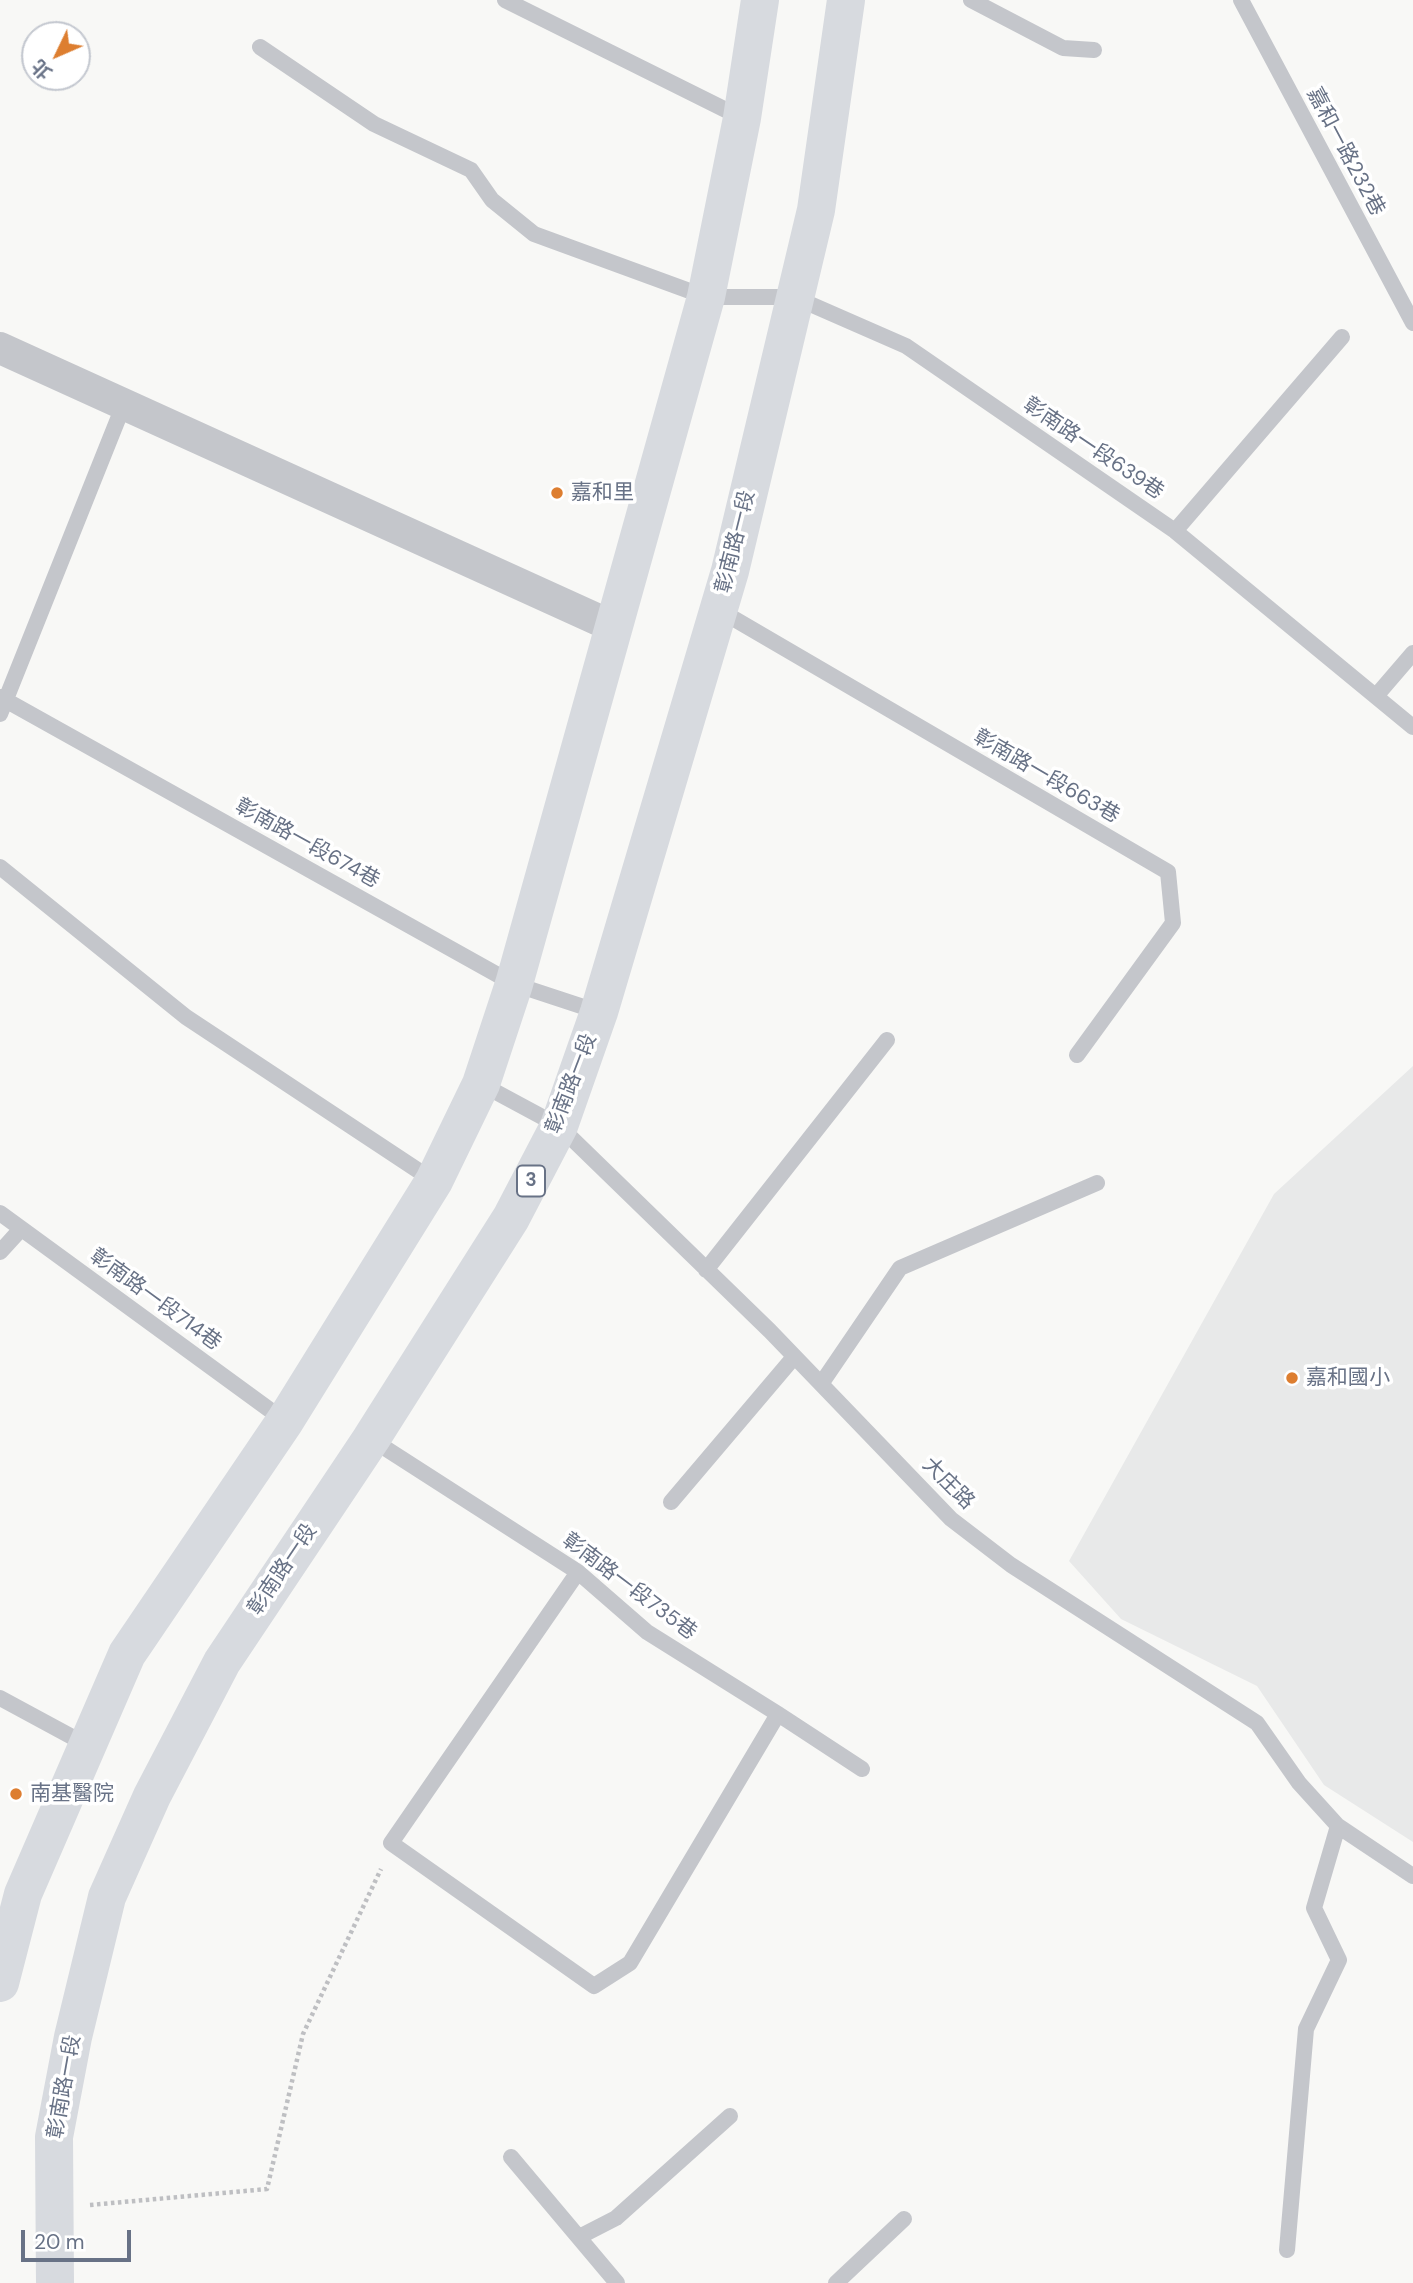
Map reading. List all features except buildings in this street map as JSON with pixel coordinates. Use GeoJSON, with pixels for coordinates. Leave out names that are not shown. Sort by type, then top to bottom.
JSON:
{"type":"FeatureCollection","features":[{"type":"Feature","properties":{"kind":"main road"},"geometry":{"type":"LineString","coordinates":[[0,1983],[12,1905],[88,1746],[127,1654],[285,1421],[434,1181],[481,1084],[514,984],[706,298],[742,118],[760,0]]}},
{"type":"Feature","properties":{"kind":"main road","name":"彰南路一段"},"geometry":{"type":"LineString","coordinates":[[55,2283],[54,2137],[73,2037],[107,1897],[152,1796],[222,1662],[371,1439],[511,1218],[559,1126],[599,1012],[730,571],[816,210],[846,0]]}},
{"type":"Feature","properties":{"kind":"street"},"geometry":{"type":"LineString","coordinates":[[0,348],[614,627]]}},
{"type":"Feature","properties":{"kind":"lane"},"geometry":{"type":"LineString","coordinates":[[505,0],[742,118]]}},
{"type":"Feature","properties":{"kind":"lane"},"geometry":{"type":"LineString","coordinates":[[971,0],[1063,48],[1094,50]]}},
{"type":"Feature","properties":{"kind":"lane","name":"嘉和一路232巷"},"geometry":{"type":"LineString","coordinates":[[1241,0],[1413,323]]}},
{"type":"Feature","properties":{"kind":"lane"},"geometry":{"type":"LineString","coordinates":[[260,47],[374,124],[471,170],[492,200],[534,234],[706,298]]}},
{"type":"Feature","properties":{"kind":"lane","name":"彰南路一段639巷"},"geometry":{"type":"LineString","coordinates":[[706,298],[794,297],[905,346],[1175,531],[1413,727]]}},
{"type":"Feature","properties":{"kind":"lane"},"geometry":{"type":"LineString","coordinates":[[1175,531],[1342,337]]}},
{"type":"Feature","properties":{"kind":"lane"},"geometry":{"type":"LineString","coordinates":[[2,703],[124,404]]}},
{"type":"Feature","properties":{"kind":"lane","name":"彰南路一段663巷"},"geometry":{"type":"LineString","coordinates":[[719,610],[1168,872],[1173,923],[1077,1055]]}},
{"type":"Feature","properties":{"kind":"lane"},"geometry":{"type":"LineString","coordinates":[[1376,696],[1413,653]]}},
{"type":"Feature","properties":{"kind":"lane","name":"彰南路一段674巷"},"geometry":{"type":"LineString","coordinates":[[2,703],[514,984],[599,1012]]}},
{"type":"Feature","properties":{"kind":"lane"},"geometry":{"type":"LineString","coordinates":[[0,867],[186,1017],[434,1181]]}},
{"type":"Feature","properties":{"kind":"lane"},"geometry":{"type":"LineString","coordinates":[[706,1270],[887,1040]]}},
{"type":"Feature","properties":{"kind":"lane","name":"大庄路"},"geometry":{"type":"LineString","coordinates":[[481,1084],[559,1126],[821,1384],[951,1519],[1011,1565],[1257,1723],[1300,1783],[1338,1826],[1413,1876]]}},
{"type":"Feature","properties":{"kind":"lane"},"geometry":{"type":"LineString","coordinates":[[821,1384],[901,1268],[1097,1183]]}},
{"type":"Feature","properties":{"kind":"lane","name":"彰南路一段714巷"},"geometry":{"type":"LineString","coordinates":[[0,1213],[285,1421]]}},
{"type":"Feature","properties":{"kind":"lane"},"geometry":{"type":"LineString","coordinates":[[0,1252],[21,1229]]}},
{"type":"Feature","properties":{"kind":"lane"},"geometry":{"type":"LineString","coordinates":[[671,1502],[794,1357]]}},
{"type":"Feature","properties":{"kind":"lane","name":"彰南路一段735巷"},"geometry":{"type":"LineString","coordinates":[[371,1439],[578,1572],[647,1632],[862,1769]]}},
{"type":"Feature","properties":{"kind":"lane"},"geometry":{"type":"LineString","coordinates":[[578,1572],[391,1843],[594,1986],[630,1963],[779,1714]]}},
{"type":"Feature","properties":{"kind":"lane"},"geometry":{"type":"LineString","coordinates":[[0,1698],[88,1746]]}},
{"type":"Feature","properties":{"kind":"lane"},"geometry":{"type":"LineString","coordinates":[[1287,2250],[1306,2029],[1339,1959],[1314,1908],[1338,1826]]}},
{"type":"Feature","properties":{"kind":"lane"},"geometry":{"type":"LineString","coordinates":[[579,2237],[616,2218],[730,2116]]}},
{"type":"Feature","properties":{"kind":"lane"},"geometry":{"type":"LineString","coordinates":[[511,2157],[617,2283]]}},
{"type":"Feature","properties":{"kind":"lane"},"geometry":{"type":"LineString","coordinates":[[836,2283],[904,2219]]}},
{"type":"Feature","properties":{"kind":"path"},"geometry":{"type":"LineString","coordinates":[[55,2207],[267,2189],[303,2034],[372,1890],[391,1843]]}},
{"type":"Feature","properties":{"kind":"shaded area","name":"嘉和國小"},"geometry":{"type":"Polygon","coordinates":[[[1413,1066],[1413,1842],[1324,1785],[1257,1686],[1121,1619],[1069,1561],[1274,1194],[1413,1066]]]}},
{"type":"Feature","properties":{"kind":"place","name":"嘉和里"},"geometry":{"type":"Point","coordinates":[557,493]}},
{"type":"Feature","properties":{"kind":"place","name":"嘉和國小"},"geometry":{"type":"Point","coordinates":[1292,1378]}},
{"type":"Feature","properties":{"kind":"place","name":"南基醫院"},"geometry":{"type":"Point","coordinates":[16,1794]}}]}
